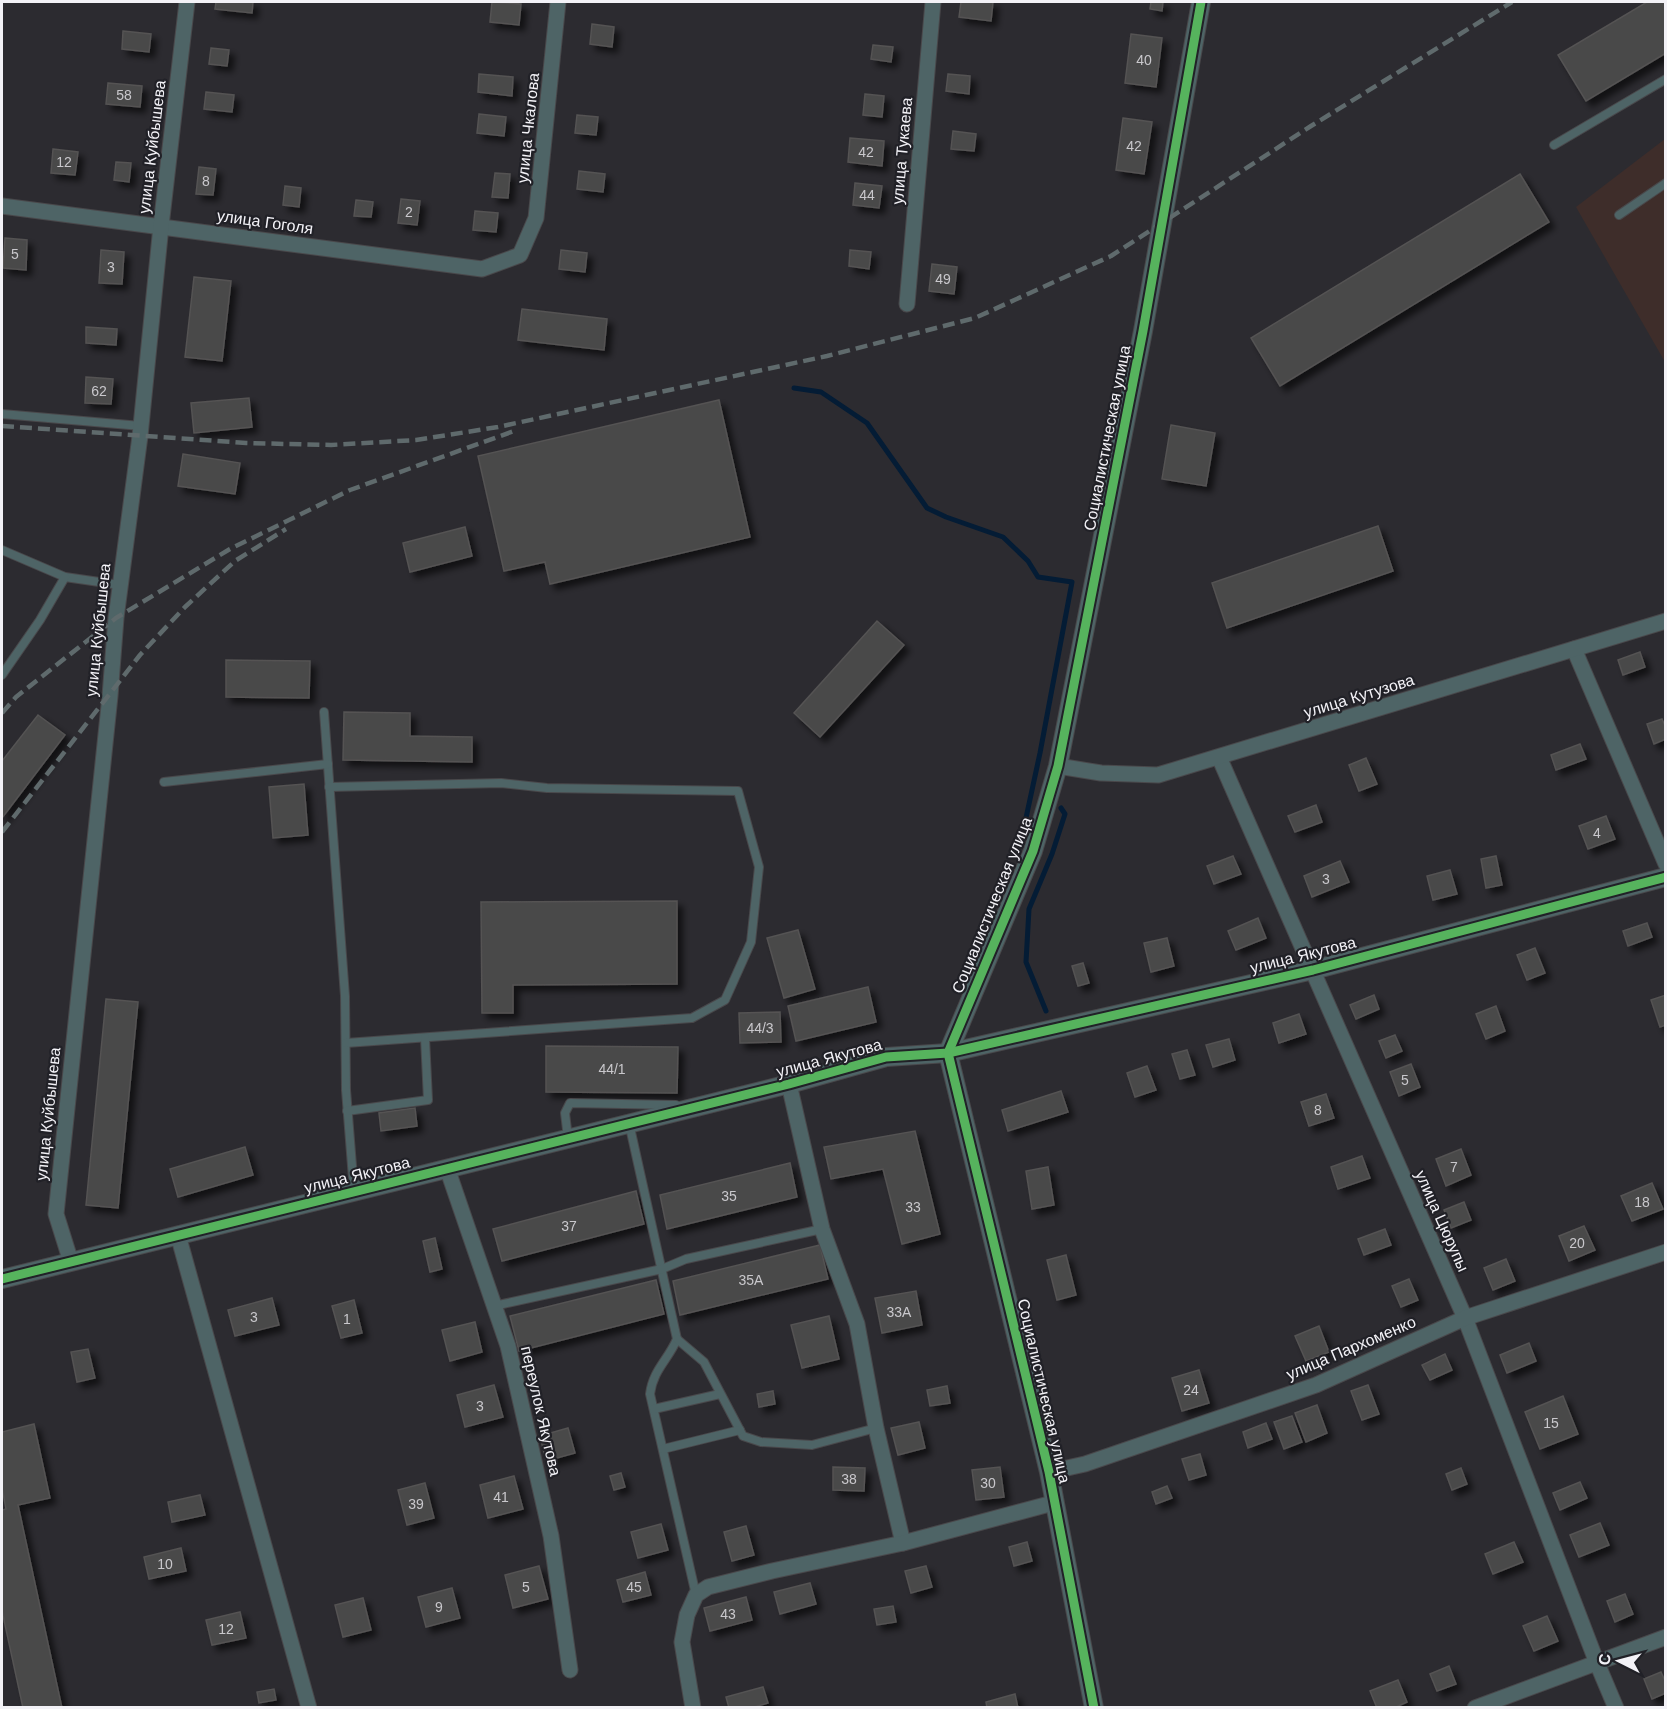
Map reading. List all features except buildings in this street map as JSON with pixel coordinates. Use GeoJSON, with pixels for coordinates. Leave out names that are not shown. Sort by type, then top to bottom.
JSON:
{"type":"FeatureCollection","features":[{"type":"Feature","properties":{"kind":"street","name":"улица Куйбышева"},"geometry":{"type":"LineString","coordinates":[[71,1262],[56,1214],[120,585],[141,426],[187,2]]}},
{"type":"Feature","properties":{"kind":"street","name":"улица Чкалова"},"geometry":{"type":"LineString","coordinates":[[520,255],[536,218],[558,2]]}},
{"type":"Feature","properties":{"kind":"street","name":"улица Тукаева"},"geometry":{"type":"LineString","coordinates":[[907,304],[933,2]]}},
{"type":"Feature","properties":{"kind":"street","name":"Социалистическая улица"},"geometry":{"type":"LineString","coordinates":[[1094,1707],[1053,1503],[1049,1472],[948,1053],[1033,852],[1058,766],[1143,331],[1202,2]]}},
{"type":"Feature","properties":{"kind":"street","name":"улица Гоголя"},"geometry":{"type":"LineString","coordinates":[[2,206],[482,269],[520,255]]}},
{"type":"Feature","properties":{"kind":"street","name":"улица Кутузова"},"geometry":{"type":"LineString","coordinates":[[1058,766],[1101,773],[1158,775],[1665,621]]}},
{"type":"Feature","properties":{"kind":"street"},"geometry":{"type":"LineString","coordinates":[[1574,649],[1665,864]]}},
{"type":"Feature","properties":{"kind":"street","name":"улица Цюрупы"},"geometry":{"type":"LineString","coordinates":[[1219,757],[1465,1318],[1597,1664],[1616,1707]]}},
{"type":"Feature","properties":{"kind":"street","name":"улица Якутова"},"geometry":{"type":"LineString","coordinates":[[2,1279],[789,1084],[886,1057],[948,1053],[1313,970],[1665,877]]}},
{"type":"Feature","properties":{"kind":"street"},"geometry":{"type":"LineString","coordinates":[[789,1084],[822,1229],[857,1324],[876,1428],[903,1543]]}},
{"type":"Feature","properties":{"kind":"street","name":"переулок Якутова"},"geometry":{"type":"LineString","coordinates":[[447,1168],[508,1346],[551,1536],[570,1670]]}},
{"type":"Feature","properties":{"kind":"street"},"geometry":{"type":"LineString","coordinates":[[178,1235],[309,1707]]}},
{"type":"Feature","properties":{"kind":"street","name":"улица Пархоменко"},"geometry":{"type":"LineString","coordinates":[[1049,1472],[1085,1464],[1316,1385],[1465,1318],[1665,1252]]}},
{"type":"Feature","properties":{"kind":"street"},"geometry":{"type":"LineString","coordinates":[[693,1707],[682,1642],[687,1615],[696,1595],[708,1587],[903,1543],[1053,1503]]}},
{"type":"Feature","properties":{"kind":"street"},"geometry":{"type":"LineString","coordinates":[[1475,1707],[1597,1664],[1665,1637]]}},
{"type":"Feature","properties":{"kind":"lane"},"geometry":{"type":"LineString","coordinates":[[1554,145],[1665,79]]}},
{"type":"Feature","properties":{"kind":"lane"},"geometry":{"type":"LineString","coordinates":[[1620,215],[1665,183]]}},
{"type":"Feature","properties":{"kind":"lane"},"geometry":{"type":"LineString","coordinates":[[2,414],[141,426]]}},
{"type":"Feature","properties":{"kind":"lane"},"geometry":{"type":"LineString","coordinates":[[2,550],[65,577],[120,585]]}},
{"type":"Feature","properties":{"kind":"lane"},"geometry":{"type":"LineString","coordinates":[[2,675],[40,620],[65,577]]}},
{"type":"Feature","properties":{"kind":"lane"},"geometry":{"type":"LineString","coordinates":[[324,712],[345,996],[347,1111],[354,1191]]}},
{"type":"Feature","properties":{"kind":"lane"},"geometry":{"type":"LineString","coordinates":[[164,782],[328,764]]}},
{"type":"Feature","properties":{"kind":"lane"},"geometry":{"type":"LineString","coordinates":[[329,787],[501,783],[547,788],[738,790],[759,867],[751,942],[725,1000],[692,1018],[346,1043]]}},
{"type":"Feature","properties":{"kind":"lane"},"geometry":{"type":"LineString","coordinates":[[347,1111],[428,1100],[425,1038]]}},
{"type":"Feature","properties":{"kind":"lane"},"geometry":{"type":"LineString","coordinates":[[568,1138],[565,1113],[570,1102],[700,1106]]}},
{"type":"Feature","properties":{"kind":"lane"},"geometry":{"type":"LineString","coordinates":[[629,1123],[677,1339],[671,1354],[660,1366],[652,1382],[650,1394],[696,1595]]}},
{"type":"Feature","properties":{"kind":"lane"},"geometry":{"type":"LineString","coordinates":[[494,1306],[662,1269],[686,1259],[822,1229]]}},
{"type":"Feature","properties":{"kind":"lane"},"geometry":{"type":"LineString","coordinates":[[677,1339],[704,1362],[743,1436],[761,1442],[812,1445],[876,1428]]}},
{"type":"Feature","properties":{"kind":"lane"},"geometry":{"type":"LineString","coordinates":[[654,1409],[720,1394]]}},
{"type":"Feature","properties":{"kind":"lane"},"geometry":{"type":"LineString","coordinates":[[663,1449],[740,1430]]}},
{"type":"Feature","properties":{"kind":"shaded area"},"geometry":{"type":"Polygon","coordinates":[[[1665,139],[1665,362],[1576,207],[1665,139]]]}},
{"type":"Feature","properties":{"kind":"waterway"},"geometry":{"type":"LineString","coordinates":[[794,388],[821,392],[867,423],[927,508],[1003,537],[1028,561],[1038,577],[1072,582],[1021,841]]}},
{"type":"Feature","properties":{"kind":"waterway"},"geometry":{"type":"LineString","coordinates":[[1046,1011],[1026,962],[1029,909],[1052,854],[1065,814],[1061,808]]}},
{"type":"Feature","properties":{"kind":"railway"},"geometry":{"type":"LineString","coordinates":[[2,426],[246,443],[331,445],[416,440],[498,427],[827,356],[975,318],[1111,256],[1311,126],[1512,2]]}},
{"type":"Feature","properties":{"kind":"railway"},"geometry":{"type":"LineString","coordinates":[[2,713],[16,697],[116,618],[230,549],[350,490],[517,430]]}},
{"type":"Feature","properties":{"kind":"railway"},"geometry":{"type":"LineString","coordinates":[[2,832],[140,655],[185,607],[235,561],[286,529]]}},
{"type":"Feature","properties":{"kind":"cycle path"},"geometry":{"type":"LineString","coordinates":[[1094,1708],[1049,1472],[948,1053],[1033,851],[1058,766],[1143,331],[1201,2]]}},
{"type":"Feature","properties":{"kind":"cycle path"},"geometry":{"type":"LineString","coordinates":[[2,1279],[789,1084],[886,1057],[948,1053],[1313,970],[1666,877]]}}]}
